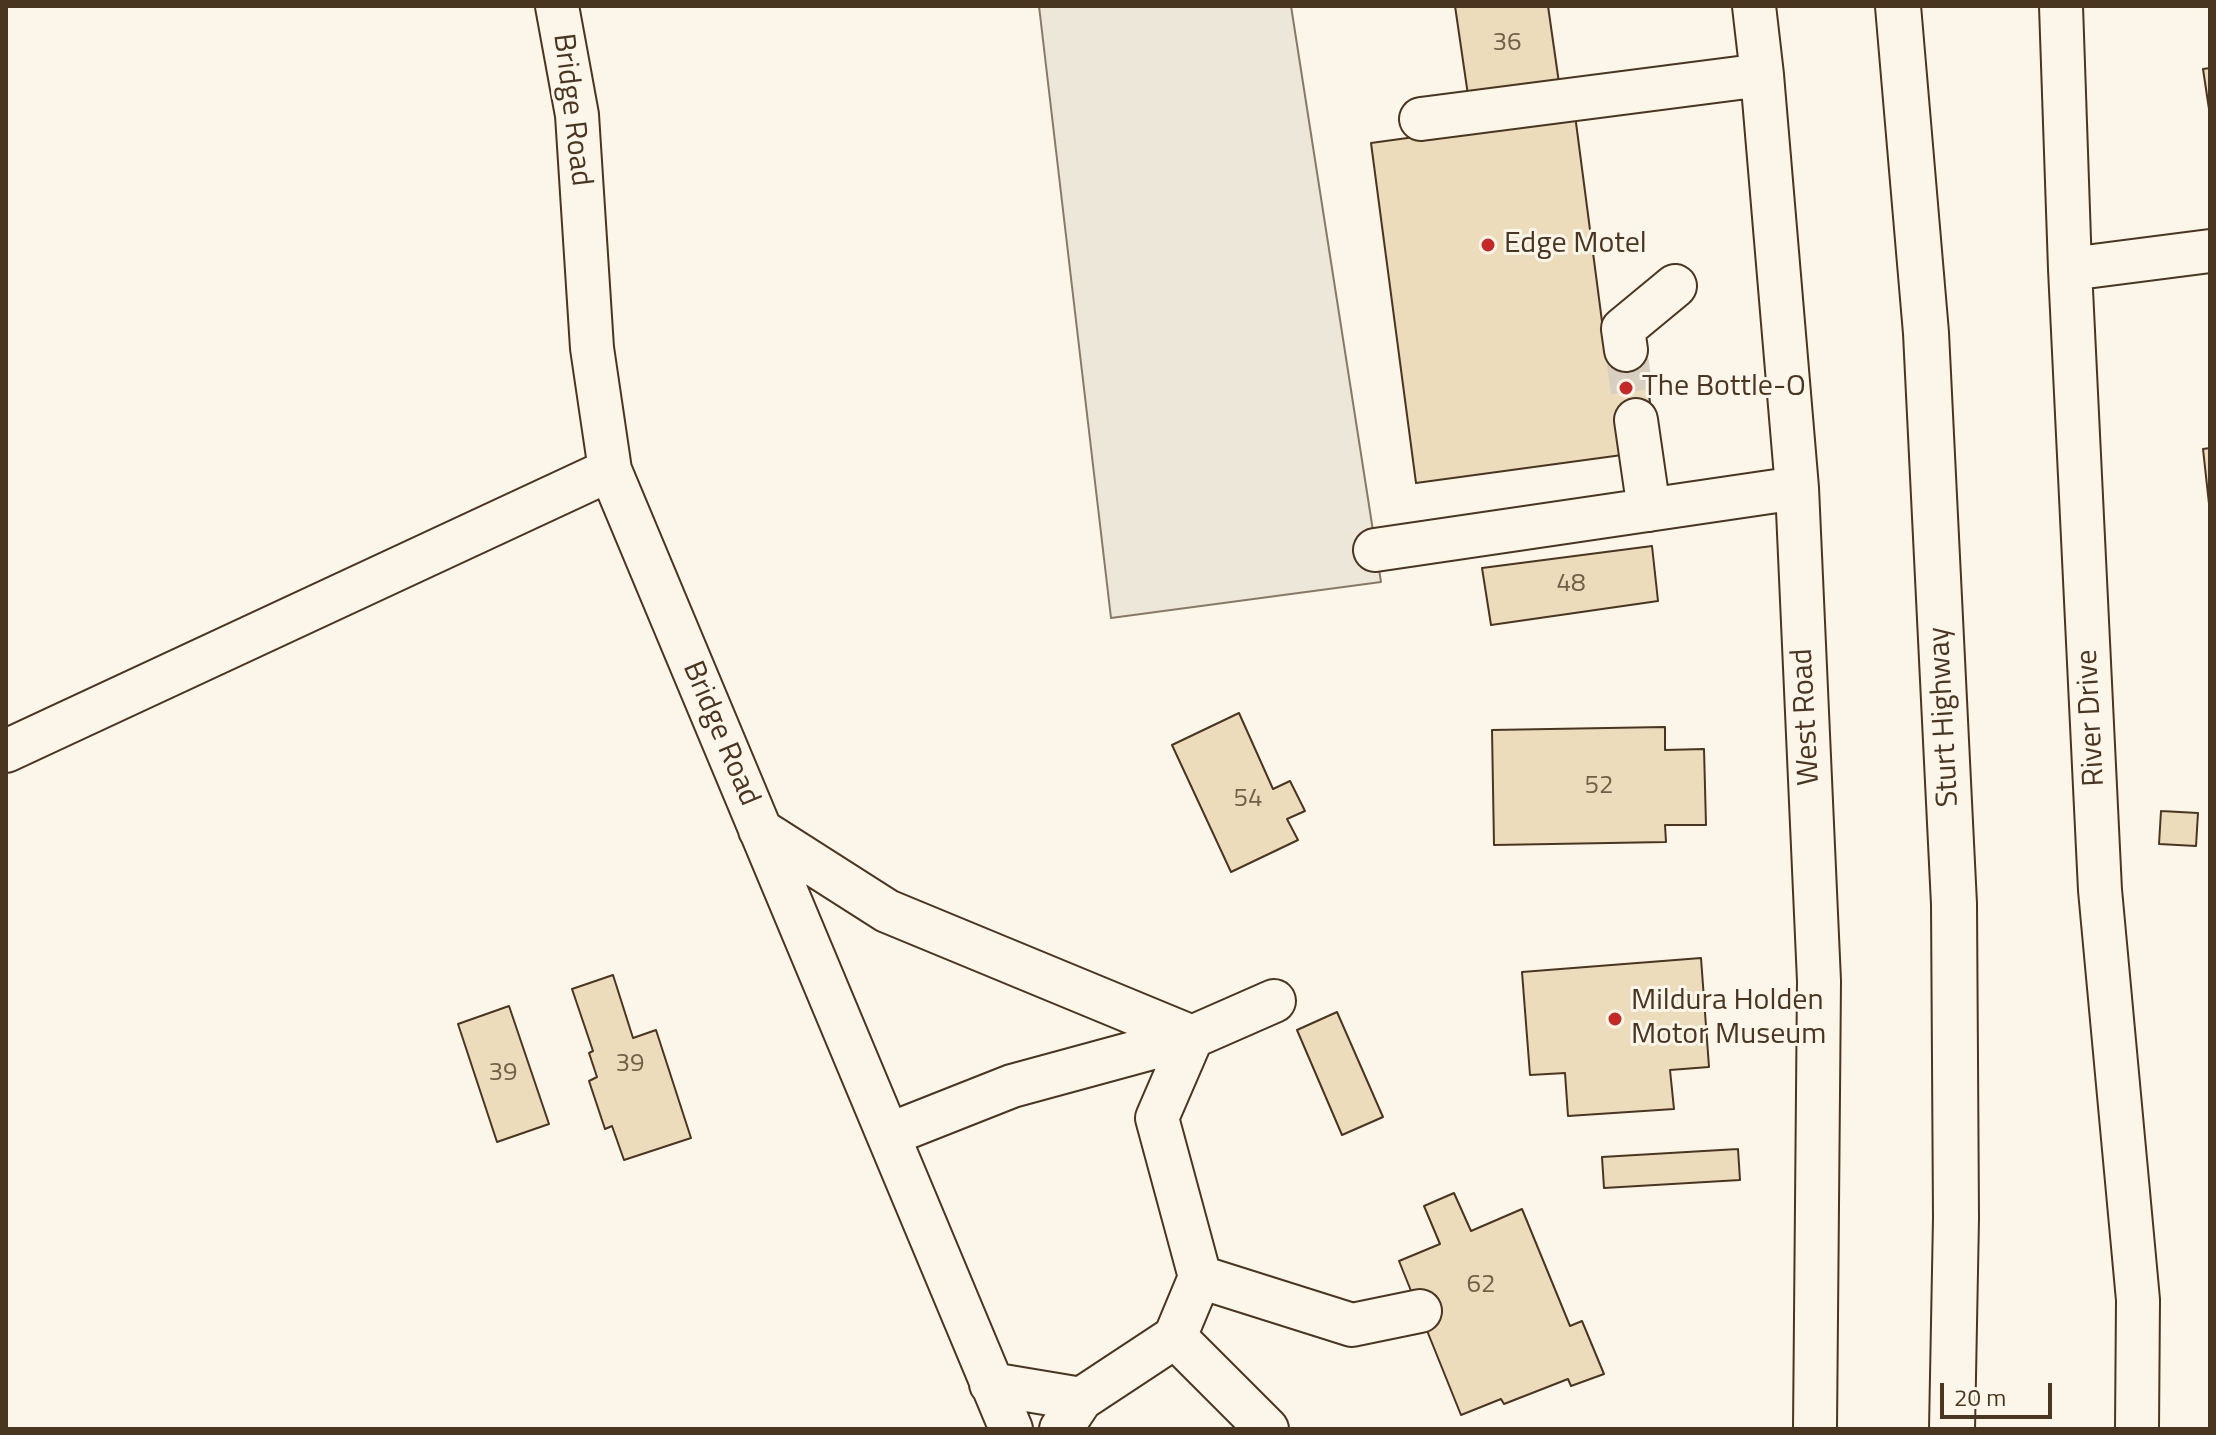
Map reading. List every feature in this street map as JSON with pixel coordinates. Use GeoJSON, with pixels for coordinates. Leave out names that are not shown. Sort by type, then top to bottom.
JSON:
{"type":"FeatureCollection","features":[{"type":"Feature","properties":{"kind":"highway","name":"Sturt Highway"},"geometry":{"type":"LineString","coordinates":[[1898,6],[1926,333],[1953,888],[1956,1218],[1952,1429]]}},
{"type":"Feature","properties":{"kind":"street","name":"Bridge Road"},"geometry":{"type":"LineString","coordinates":[[557,6],[577,115],[592,348],[610,470],[1011,1429]]}},
{"type":"Feature","properties":{"kind":"street","name":"West Road"},"geometry":{"type":"LineString","coordinates":[[1754,6],[1797,488],[1819,981],[1815,1429]]}},
{"type":"Feature","properties":{"kind":"street","name":"River Drive"},"geometry":{"type":"LineString","coordinates":[[2061,6],[2070,269],[2100,890],[2138,1300],[2137,1429]]}},
{"type":"Feature","properties":{"kind":"street"},"geometry":{"type":"LineString","coordinates":[[1421,119],[1762,75]]}},
{"type":"Feature","properties":{"kind":"street"},"geometry":{"type":"LineString","coordinates":[[2070,269],[2210,251]]}},
{"type":"Feature","properties":{"kind":"street"},"geometry":{"type":"LineString","coordinates":[[1626,350],[1623,329],[1675,286]]}},
{"type":"Feature","properties":{"kind":"street"},"geometry":{"type":"LineString","coordinates":[[1636,420],[1649,510]]}},
{"type":"Feature","properties":{"kind":"street"},"geometry":{"type":"LineString","coordinates":[[6,751],[610,470]]}},
{"type":"Feature","properties":{"kind":"street"},"geometry":{"type":"LineString","coordinates":[[1375,550],[1797,488]]}},
{"type":"Feature","properties":{"kind":"street"},"geometry":{"type":"LineString","coordinates":[[760,830],[887,911],[1192,1037]]}},
{"type":"Feature","properties":{"kind":"street"},"geometry":{"type":"LineString","coordinates":[[888,1135],[1012,1086],[1192,1037],[1274,1001]]}},
{"type":"Feature","properties":{"kind":"street"},"geometry":{"type":"LineString","coordinates":[[991,1384],[1071,1414],[1175,1337],[1200,1277],[1157,1118],[1192,1037]]}},
{"type":"Feature","properties":{"kind":"street"},"geometry":{"type":"LineString","coordinates":[[1200,1277],[1352,1325],[1420,1311]]}},
{"type":"Feature","properties":{"kind":"street"},"geometry":{"type":"LineString","coordinates":[[1175,1337],[1267,1429]]}},
{"type":"Feature","properties":{"kind":"shaded area"},"geometry":{"type":"Polygon","coordinates":[[[1039,6],[1291,6],[1381,582],[1111,618],[1039,6]]]}},
{"type":"Feature","properties":{"kind":"building"},"geometry":{"type":"Polygon","coordinates":[[[1455,6],[1548,6],[1559,83],[1468,95],[1455,6]]]}},
{"type":"Feature","properties":{"kind":"building"},"geometry":{"type":"Polygon","coordinates":[[[2210,68],[2210,108],[2209,109],[2203,69],[2210,68]]]}},
{"type":"Feature","properties":{"kind":"building","name":"Edge Motel"},"geometry":{"type":"Polygon","coordinates":[[[1575,115],[1606,352],[1643,348],[1652,418],[1622,455],[1416,483],[1371,143],[1575,115]]]}},
{"type":"Feature","properties":{"kind":"building"},"geometry":{"type":"Polygon","coordinates":[[[2210,448],[2210,513],[2203,449],[2210,448]]]}},
{"type":"Feature","properties":{"kind":"building"},"geometry":{"type":"Polygon","coordinates":[[[1652,546],[1658,601],[1491,625],[1482,568],[1652,546]]]}},
{"type":"Feature","properties":{"kind":"building"},"geometry":{"type":"Polygon","coordinates":[[[1239,713],[1273,789],[1290,781],[1305,811],[1287,819],[1298,840],[1231,872],[1172,745],[1239,713]]]}},
{"type":"Feature","properties":{"kind":"building"},"geometry":{"type":"Polygon","coordinates":[[[1665,727],[1665,750],[1704,749],[1706,825],[1665,825],[1666,842],[1494,845],[1492,730],[1665,727]]]}},
{"type":"Feature","properties":{"kind":"building"},"geometry":{"type":"Polygon","coordinates":[[[2161,811],[2198,813],[2196,846],[2159,844],[2161,811]]]}},
{"type":"Feature","properties":{"kind":"building","name":"Mildura Holden Motor Museum"},"geometry":{"type":"Polygon","coordinates":[[[1701,958],[1709,1067],[1670,1070],[1674,1109],[1568,1116],[1565,1073],[1530,1075],[1522,972],[1701,958]]]}},
{"type":"Feature","properties":{"kind":"building"},"geometry":{"type":"Polygon","coordinates":[[[613,975],[633,1038],[656,1030],[691,1138],[624,1160],[612,1126],[605,1129],[589,1081],[597,1077],[589,1053],[593,1051],[572,989],[613,975]]]}},
{"type":"Feature","properties":{"kind":"building"},"geometry":{"type":"Polygon","coordinates":[[[509,1006],[549,1124],[497,1142],[458,1024],[509,1006]]]}},
{"type":"Feature","properties":{"kind":"building"},"geometry":{"type":"Polygon","coordinates":[[[1337,1012],[1383,1117],[1342,1135],[1297,1030],[1337,1012]]]}},
{"type":"Feature","properties":{"kind":"building"},"geometry":{"type":"Polygon","coordinates":[[[1738,1149],[1740,1180],[1604,1188],[1602,1157],[1738,1149]]]}},
{"type":"Feature","properties":{"kind":"building"},"geometry":{"type":"Polygon","coordinates":[[[1454,1193],[1471,1231],[1522,1209],[1570,1326],[1582,1321],[1604,1374],[1571,1386],[1568,1379],[1504,1404],[1501,1399],[1461,1415],[1399,1261],[1440,1244],[1424,1206],[1454,1193]]]}},
{"type":"Feature","properties":{"kind":"tunnel"},"geometry":{"type":"LineString","coordinates":[[1626,350],[1636,420]]}},
{"type":"Feature","properties":{"kind":"place","name":"Edge Motel"},"geometry":{"type":"Point","coordinates":[1488,245]}},
{"type":"Feature","properties":{"kind":"place","name":"The Bottle-O"},"geometry":{"type":"Point","coordinates":[1626,388]}},
{"type":"Feature","properties":{"kind":"place","name":"Mildura Holden Motor Museum"},"geometry":{"type":"Point","coordinates":[1615,1019]}}]}
